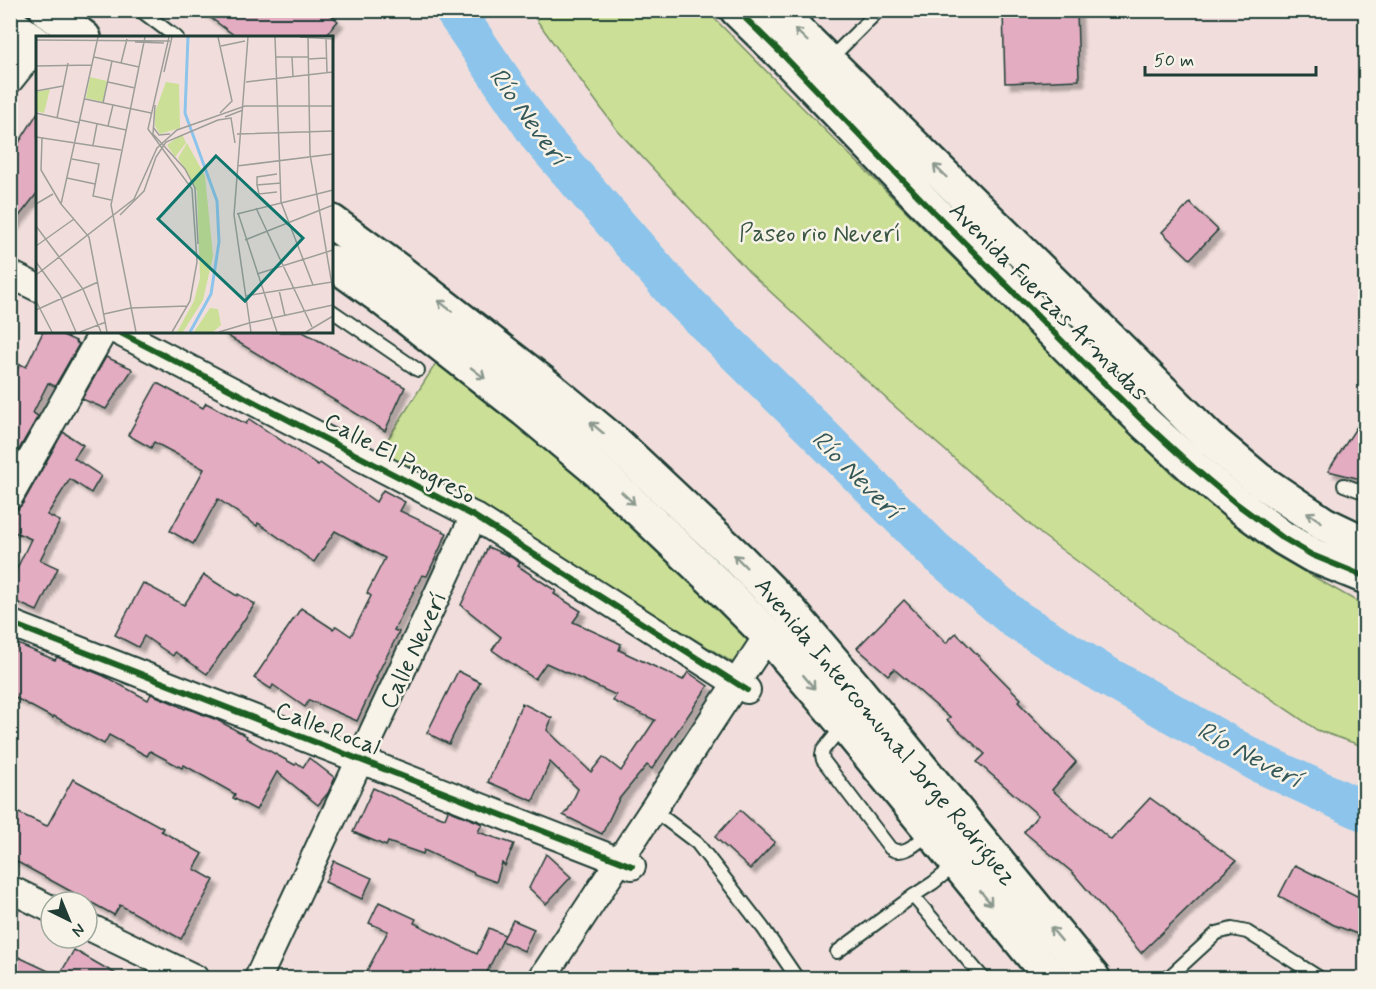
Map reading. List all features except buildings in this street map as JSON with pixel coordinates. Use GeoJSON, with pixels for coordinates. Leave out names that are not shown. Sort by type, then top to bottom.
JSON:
{"type":"FeatureCollection","features":[{"type":"Feature","properties":{"kind":"main road"},"geometry":{"type":"LineString","coordinates":[[47,10],[81,36]]}},
{"type":"Feature","properties":{"kind":"main road","name":"Avenida Fuerzas Armadas"},"geometry":{"type":"LineString","coordinates":[[737,10],[1086,365],[1194,468],[1283,538],[1312,555],[1365,577]]}},
{"type":"Feature","properties":{"kind":"main road","name":"Avenida Fuerzas Armadas"},"geometry":{"type":"LineString","coordinates":[[776,10],[1208,437],[1259,480],[1324,524],[1365,544]]}},
{"type":"Feature","properties":{"kind":"main road","name":"Avenida Intercomunal Jorge Rodriguez"},"geometry":{"type":"LineString","coordinates":[[333,223],[548,387],[619,446],[739,559],[790,611],[853,685],[1093,978]]}},
{"type":"Feature","properties":{"kind":"main road","name":"Avenida Intercomunal Jorge Rodriguez"},"geometry":{"type":"LineString","coordinates":[[333,263],[490,382],[597,470],[772,639],[1051,978]]}},
{"type":"Feature","properties":{"kind":"street"},"geometry":{"type":"LineString","coordinates":[[10,80],[23,36]]}},
{"type":"Feature","properties":{"kind":"street"},"geometry":{"type":"LineString","coordinates":[[10,274],[36,287]]}},
{"type":"Feature","properties":{"kind":"street"},"geometry":{"type":"LineString","coordinates":[[10,495],[102,333]]}},
{"type":"Feature","properties":{"kind":"street","name":"Calle El Progreso"},"geometry":{"type":"LineString","coordinates":[[121,333],[474,516],[742,686]]}},
{"type":"Feature","properties":{"kind":"street","name":"Calle Neverí"},"geometry":{"type":"LineString","coordinates":[[258,978],[362,760],[474,516]]}},
{"type":"Feature","properties":{"kind":"street","name":"Calle Rocal"},"geometry":{"type":"LineString","coordinates":[[10,623],[626,863]]}},
{"type":"Feature","properties":{"kind":"street"},"geometry":{"type":"LineString","coordinates":[[542,978],[626,863],[772,639]]}},
{"type":"Feature","properties":{"kind":"street"},"geometry":{"type":"LineString","coordinates":[[559,978],[626,863],[664,818],[742,686]]}},
{"type":"Feature","properties":{"kind":"street"},"geometry":{"type":"LineString","coordinates":[[10,889],[39,903]]}},
{"type":"Feature","properties":{"kind":"street"},"geometry":{"type":"LineString","coordinates":[[99,932],[195,978]]}},
{"type":"Feature","properties":{"kind":"lane"},"geometry":{"type":"LineString","coordinates":[[140,10],[174,36]]}},
{"type":"Feature","properties":{"kind":"lane"},"geometry":{"type":"LineString","coordinates":[[828,61],[879,10]]}},
{"type":"Feature","properties":{"kind":"lane"},"geometry":{"type":"LineString","coordinates":[[333,312],[418,370]]}},
{"type":"Feature","properties":{"kind":"lane"},"geometry":{"type":"LineString","coordinates":[[1344,485],[1365,494]]}},
{"type":"Feature","properties":{"kind":"lane"},"geometry":{"type":"LineString","coordinates":[[844,724],[823,750],[823,760],[890,848],[896,852],[904,852],[932,831]]}},
{"type":"Feature","properties":{"kind":"lane"},"geometry":{"type":"LineString","coordinates":[[664,818],[697,843],[763,928],[797,978]]}},
{"type":"Feature","properties":{"kind":"lane"},"geometry":{"type":"LineString","coordinates":[[837,952],[958,863]]}},
{"type":"Feature","properties":{"kind":"lane"},"geometry":{"type":"LineString","coordinates":[[913,896],[983,978]]}},
{"type":"Feature","properties":{"kind":"lane"},"geometry":{"type":"LineString","coordinates":[[1168,978],[1217,933],[1232,929],[1247,932],[1320,978]]}},
{"type":"Feature","properties":{"kind":"green space","name":"Paseo rio Neverí"},"geometry":{"type":"Polygon","coordinates":[[[530,11],[707,11],[1173,475],[1270,552],[1365,606],[1365,747],[1317,730],[1167,628],[1042,535],[892,404],[749,272],[617,130],[530,11]]]}},
{"type":"Feature","properties":{"kind":"green space"},"geometry":{"type":"Polygon","coordinates":[[[438,360],[524,425],[752,637],[735,664],[482,509],[379,453],[438,360]]]}},
{"type":"Feature","properties":{"kind":"waterway","name":"Río Neverí"},"geometry":{"type":"LineString","coordinates":[[454,10],[541,138],[676,293],[934,550],[1015,619],[1103,674],[1260,763],[1366,812]]}},
{"type":"Feature","properties":{"kind":"cycle path"},"geometry":{"type":"LineString","coordinates":[[737,10],[1086,365],[1194,468],[1283,538],[1312,555],[1366,577]]}},
{"type":"Feature","properties":{"kind":"cycle path"},"geometry":{"type":"LineString","coordinates":[[121,333],[474,516],[747,690]]}},
{"type":"Feature","properties":{"kind":"cycle path"},"geometry":{"type":"LineString","coordinates":[[10,623],[632,866]]}}]}
